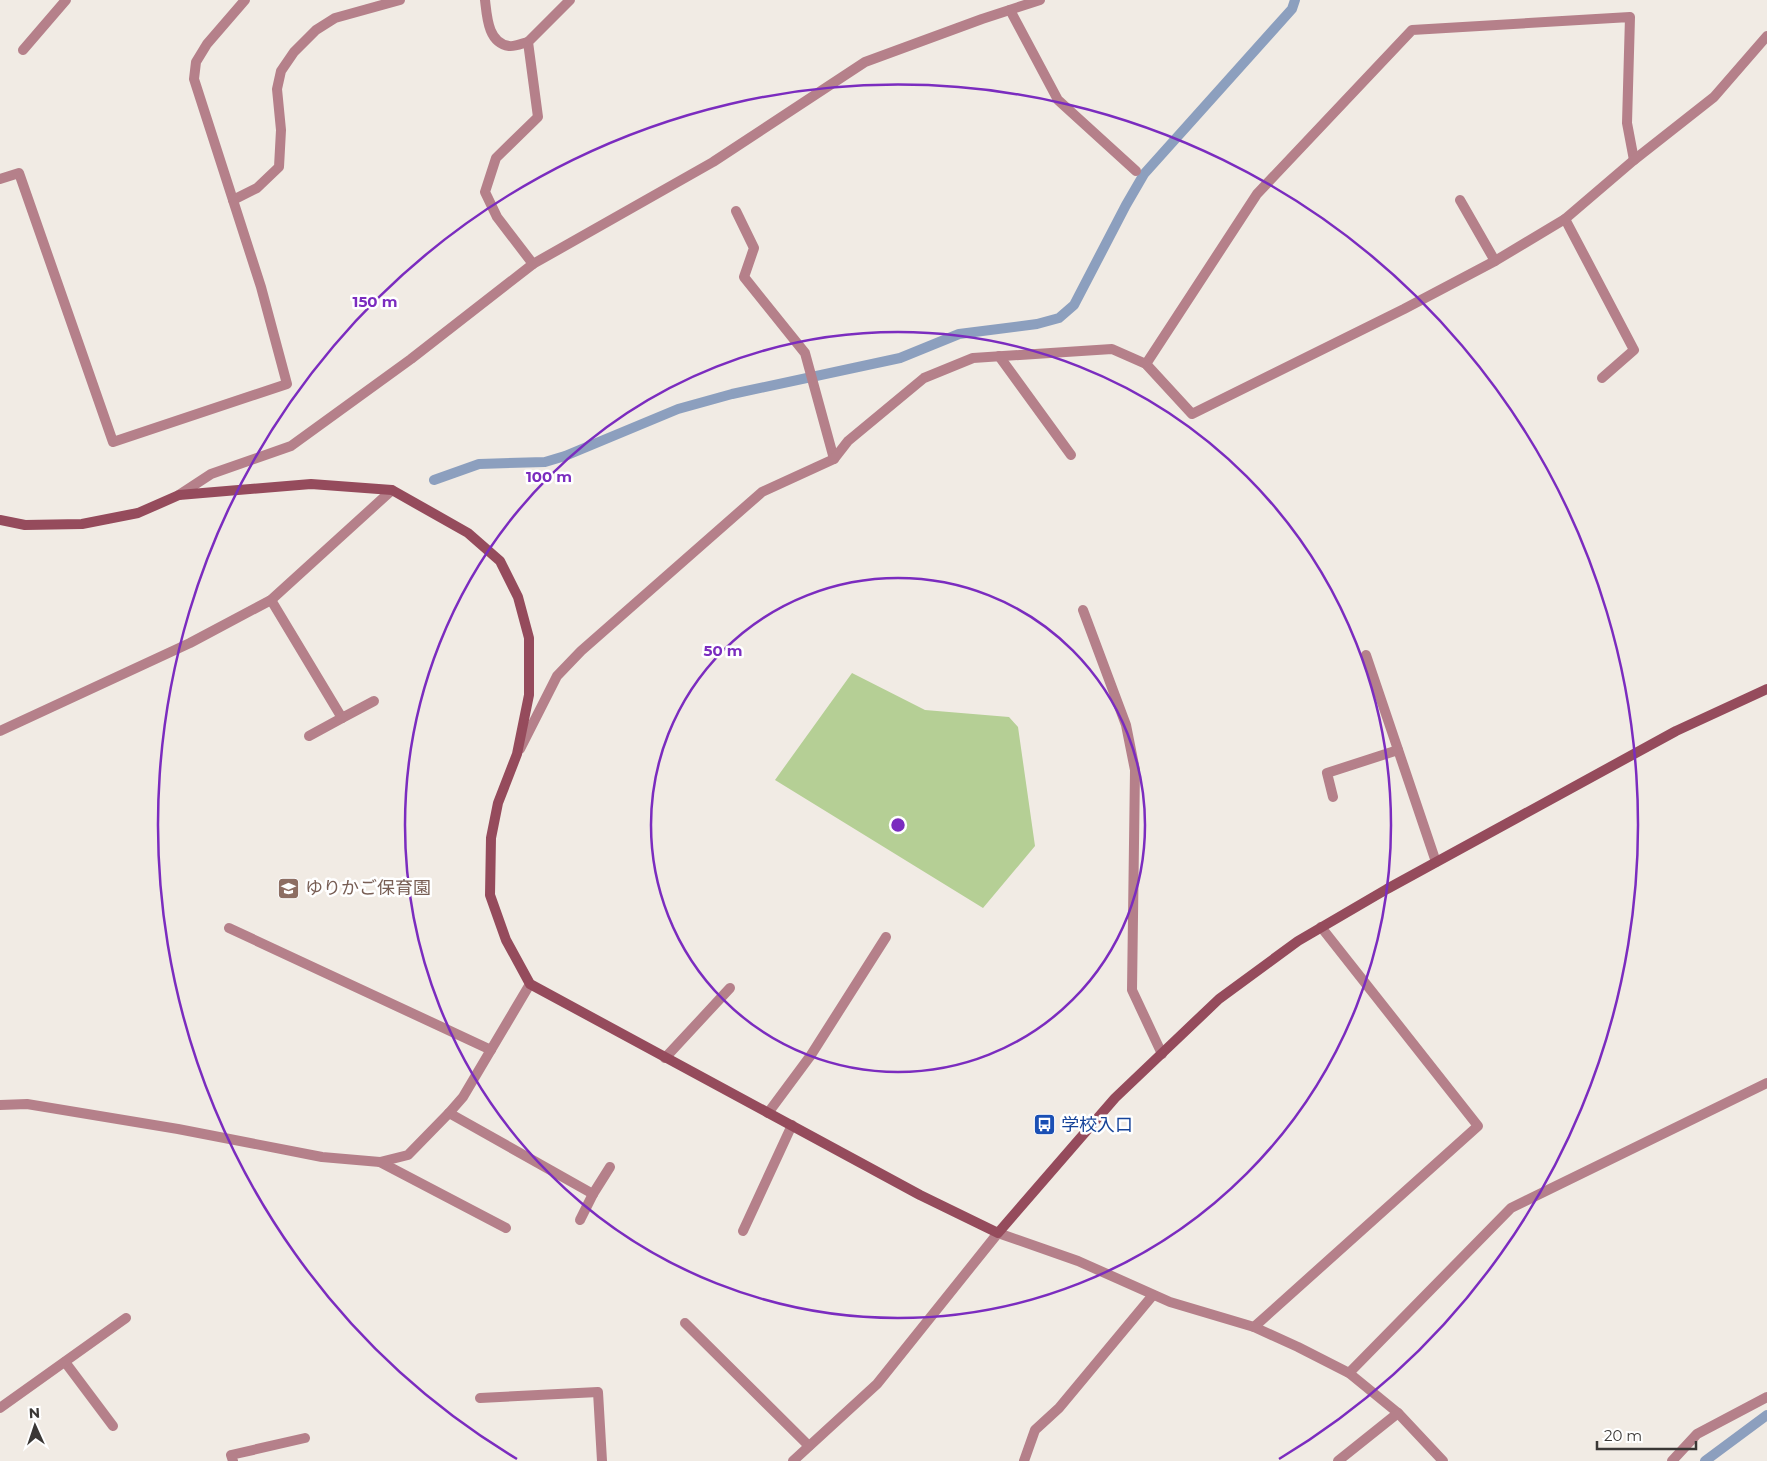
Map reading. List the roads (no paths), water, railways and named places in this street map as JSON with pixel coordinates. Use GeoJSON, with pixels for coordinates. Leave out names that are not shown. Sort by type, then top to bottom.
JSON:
{"type":"FeatureCollection","features":[{"type":"Feature","properties":{"kind":"street"},"geometry":{"type":"LineString","coordinates":[[23,50],[66,0]]}},
{"type":"Feature","properties":{"kind":"street"},"geometry":{"type":"LineString","coordinates":[[0,179],[19,173],[113,442],[287,384],[262,287],[194,79],[196,62],[207,44],[246,0]]}},
{"type":"Feature","properties":{"kind":"street"},"geometry":{"type":"LineString","coordinates":[[233,200],[257,188],[279,167],[281,130],[277,89],[281,71],[294,52],[316,30],[335,18],[400,0]]}},
{"type":"Feature","properties":{"kind":"street"},"geometry":{"type":"LineString","coordinates":[[486,0],[488,26],[497,42],[510,47],[528,42],[570,0]]}},
{"type":"Feature","properties":{"kind":"street"},"geometry":{"type":"LineString","coordinates":[[0,520],[25,525],[82,524],[138,513],[180,494],[211,474],[290,446],[411,359],[533,264],[714,162],[865,62],[1040,0]]}},
{"type":"Feature","properties":{"kind":"street"},"geometry":{"type":"LineString","coordinates":[[1010,10],[1058,100],[1136,171]]}},
{"type":"Feature","properties":{"kind":"street"},"geometry":{"type":"LineString","coordinates":[[1146,364],[1257,194],[1412,30],[1630,17],[1627,123],[1634,160]]}},
{"type":"Feature","properties":{"kind":"street"},"geometry":{"type":"LineString","coordinates":[[1443,1461],[1398,1414],[1349,1373],[1254,1327],[1170,1302],[1078,1260],[998,1234],[920,1195],[530,984],[506,940],[490,895],[491,838],[498,803],[517,754],[557,676],[581,652],[762,492],[834,459],[848,442],[924,378],[973,358],[1112,349],[1146,364],[1192,414],[1404,309],[1495,261],[1564,219],[1714,96],[1767,36]]}},
{"type":"Feature","properties":{"kind":"street"},"geometry":{"type":"LineString","coordinates":[[528,42],[538,117],[496,158],[485,192],[496,217],[533,264]]}},
{"type":"Feature","properties":{"kind":"street"},"geometry":{"type":"LineString","coordinates":[[1460,200],[1495,261]]}},
{"type":"Feature","properties":{"kind":"street"},"geometry":{"type":"LineString","coordinates":[[736,211],[754,248],[744,277],[805,353],[834,459]]}},
{"type":"Feature","properties":{"kind":"street"},"geometry":{"type":"LineString","coordinates":[[1564,219],[1634,350],[1602,378]]}},
{"type":"Feature","properties":{"kind":"street"},"geometry":{"type":"LineString","coordinates":[[999,356],[1071,456]]}},
{"type":"Feature","properties":{"kind":"street"},"geometry":{"type":"LineString","coordinates":[[180,494],[311,484],[392,490],[468,533],[500,561],[518,597],[529,638],[530,695],[517,754]]}},
{"type":"Feature","properties":{"kind":"street"},"geometry":{"type":"LineString","coordinates":[[0,731],[190,644],[271,600],[392,490]]}},
{"type":"Feature","properties":{"kind":"street"},"geometry":{"type":"LineString","coordinates":[[271,600],[342,718]]}},
{"type":"Feature","properties":{"kind":"street"},"geometry":{"type":"LineString","coordinates":[[1083,610],[1126,725],[1135,770],[1132,990],[1162,1054]]}},
{"type":"Feature","properties":{"kind":"street"},"geometry":{"type":"LineString","coordinates":[[1366,655],[1436,862]]}},
{"type":"Feature","properties":{"kind":"street"},"geometry":{"type":"LineString","coordinates":[[793,1461],[877,1384],[998,1234],[1115,1098],[1219,999],[1298,941],[1436,862],[1676,731],[1767,689]]}},
{"type":"Feature","properties":{"kind":"street"},"geometry":{"type":"LineString","coordinates":[[309,736],[374,701]]}},
{"type":"Feature","properties":{"kind":"street"},"geometry":{"type":"LineString","coordinates":[[1333,797],[1327,773],[1398,750]]}},
{"type":"Feature","properties":{"kind":"street"},"geometry":{"type":"LineString","coordinates":[[228,928],[491,1050]]}},
{"type":"Feature","properties":{"kind":"street"},"geometry":{"type":"LineString","coordinates":[[1254,1327],[1478,1126],[1321,928]]}},
{"type":"Feature","properties":{"kind":"street"},"geometry":{"type":"LineString","coordinates":[[768,1113],[811,1055],[886,937]]}},
{"type":"Feature","properties":{"kind":"street"},"geometry":{"type":"LineString","coordinates":[[0,1105],[27,1104],[178,1129],[322,1157],[380,1162],[408,1156],[463,1097],[530,984]]}},
{"type":"Feature","properties":{"kind":"street"},"geometry":{"type":"LineString","coordinates":[[665,1058],[730,988]]}},
{"type":"Feature","properties":{"kind":"street"},"geometry":{"type":"LineString","coordinates":[[1349,1373],[1511,1208],[1767,1083]]}},
{"type":"Feature","properties":{"kind":"street"},"geometry":{"type":"LineString","coordinates":[[449,1113],[592,1194]]}},
{"type":"Feature","properties":{"kind":"street"},"geometry":{"type":"LineString","coordinates":[[743,1231],[792,1126]]}},
{"type":"Feature","properties":{"kind":"street"},"geometry":{"type":"LineString","coordinates":[[380,1162],[506,1228]]}},
{"type":"Feature","properties":{"kind":"street"},"geometry":{"type":"LineString","coordinates":[[580,1220],[592,1194],[610,1167]]}},
{"type":"Feature","properties":{"kind":"street"},"geometry":{"type":"LineString","coordinates":[[1024,1461],[1035,1430],[1059,1408],[1154,1295]]}},
{"type":"Feature","properties":{"kind":"street"},"geometry":{"type":"LineString","coordinates":[[0,1408],[126,1318]]}},
{"type":"Feature","properties":{"kind":"street"},"geometry":{"type":"LineString","coordinates":[[685,1323],[810,1446]]}},
{"type":"Feature","properties":{"kind":"street"},"geometry":{"type":"LineString","coordinates":[[65,1362],[113,1426]]}},
{"type":"Feature","properties":{"kind":"street"},"geometry":{"type":"LineString","coordinates":[[480,1398],[598,1392],[602,1461]]}},
{"type":"Feature","properties":{"kind":"street"},"geometry":{"type":"LineString","coordinates":[[1672,1461],[1697,1434],[1767,1397]]}},
{"type":"Feature","properties":{"kind":"street"},"geometry":{"type":"LineString","coordinates":[[1338,1461],[1398,1414]]}},
{"type":"Feature","properties":{"kind":"street"},"geometry":{"type":"LineString","coordinates":[[234,1461],[231,1456],[305,1438]]}},
{"type":"Feature","properties":{"kind":"waterway"},"geometry":{"type":"LineString","coordinates":[[434,480],[479,464],[545,462],[565,456],[678,409],[732,394],[900,358],[959,334],[1037,324],[1059,318],[1074,305],[1144,174],[1292,9],[1295,0]]}},
{"type":"Feature","properties":{"kind":"waterway"},"geometry":{"type":"LineString","coordinates":[[1705,1461],[1767,1415]]}},
{"type":"Feature","properties":{"kind":"place","name":"ゆりかご保育園"},"geometry":{"type":"Point","coordinates":[289,888]}},
{"type":"Feature","properties":{"kind":"place","name":"学校入口"},"geometry":{"type":"Point","coordinates":[1045,1125]}}]}
